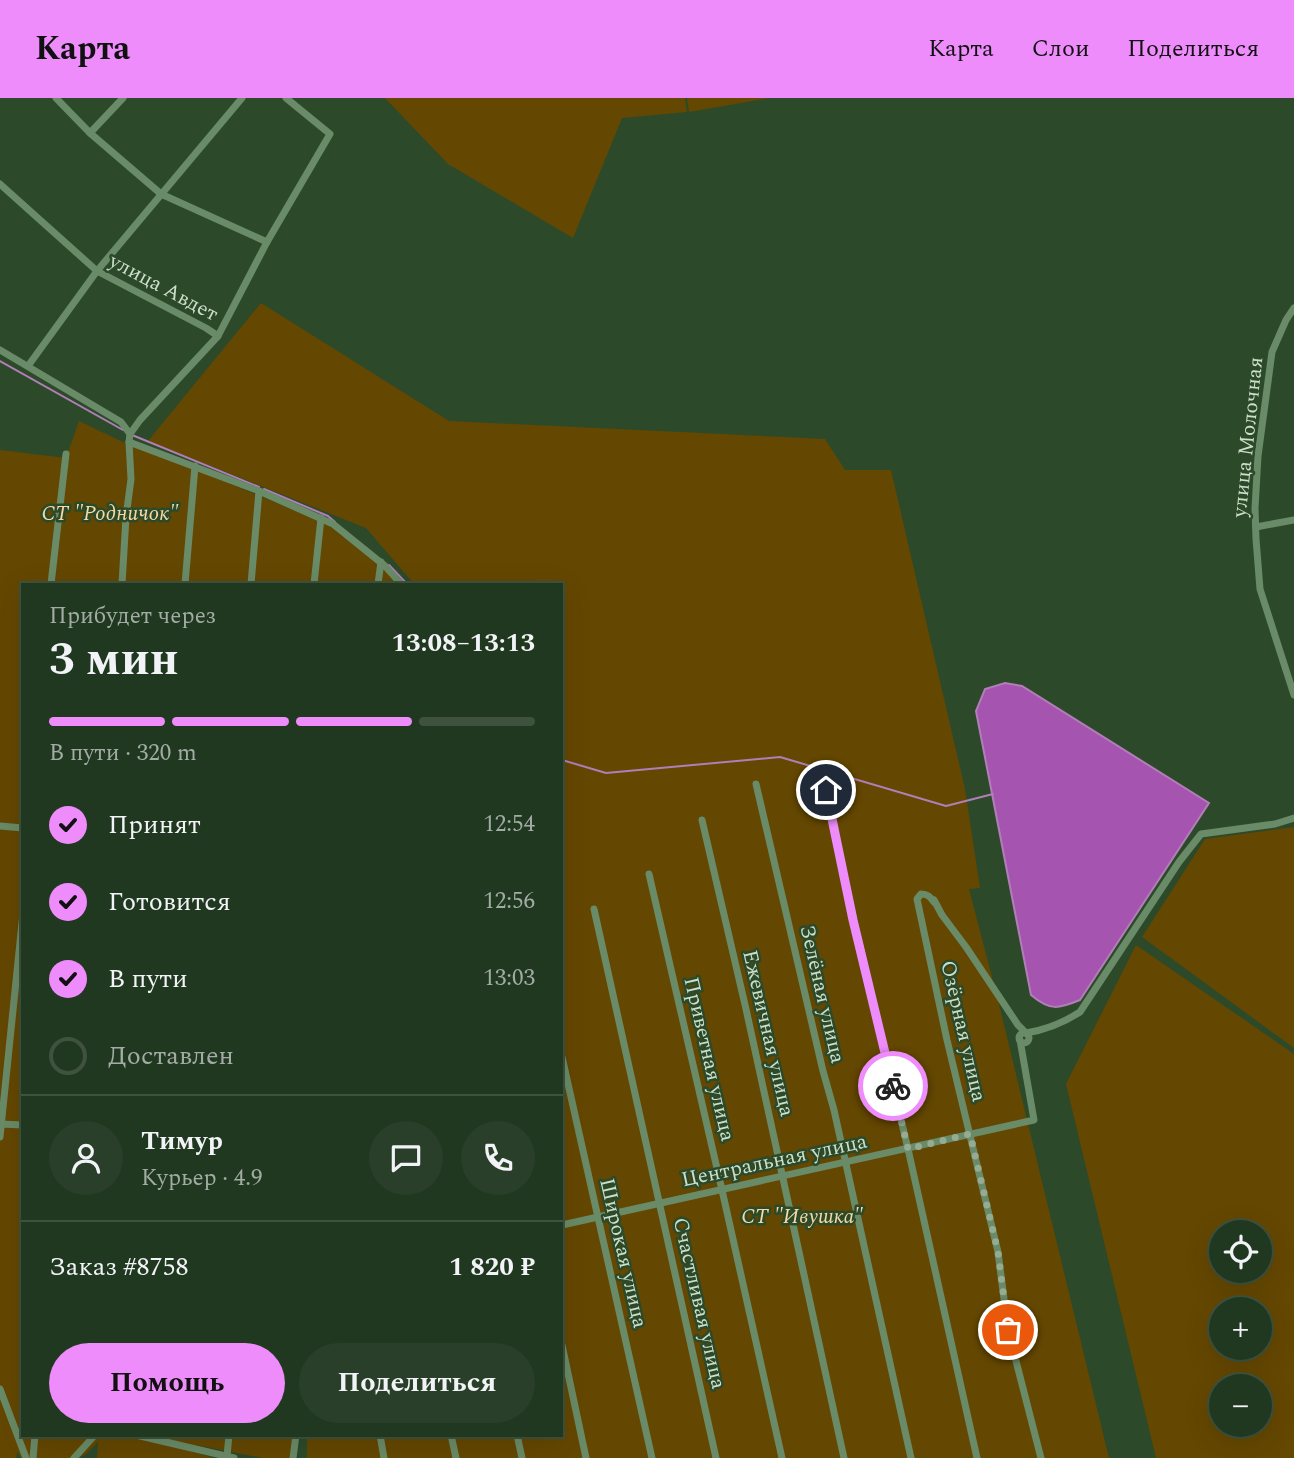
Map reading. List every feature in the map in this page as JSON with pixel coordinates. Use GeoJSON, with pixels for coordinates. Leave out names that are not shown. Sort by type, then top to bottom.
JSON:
{"type":"FeatureCollection","features":[{"type":"Feature","properties":{"kind":"street"},"geometry":{"type":"LineString","coordinates":[[56,98],[90,133],[161,194],[267,242]]}},
{"type":"Feature","properties":{"kind":"street"},"geometry":{"type":"LineString","coordinates":[[90,133],[123,98]]}},
{"type":"Feature","properties":{"kind":"street"},"geometry":{"type":"LineString","coordinates":[[28,366],[97,271],[242,98]]}},
{"type":"Feature","properties":{"kind":"street"},"geometry":{"type":"LineString","coordinates":[[129,438],[139,420],[218,336],[267,242],[330,134],[286,98]]}},
{"type":"Feature","properties":{"kind":"street","name":"улица Авдет"},"geometry":{"type":"LineString","coordinates":[[0,184],[97,271],[218,336]]}},
{"type":"Feature","properties":{"kind":"street","name":"улица Молочная"},"geometry":{"type":"LineString","coordinates":[[1294,308],[1274,346],[1268,372],[1258,456],[1256,527],[1260,589],[1294,695]]}},
{"type":"Feature","properties":{"kind":"street"},"geometry":{"type":"LineString","coordinates":[[0,350],[121,422],[129,438],[131,479],[122,583]]}},
{"type":"Feature","properties":{"kind":"street"},"geometry":{"type":"LineString","coordinates":[[129,438],[333,524],[381,562],[400,583]]}},
{"type":"Feature","properties":{"kind":"street"},"geometry":{"type":"LineString","coordinates":[[51,583],[66,454]]}},
{"type":"Feature","properties":{"kind":"street"},"geometry":{"type":"LineString","coordinates":[[185,583],[195,466]]}},
{"type":"Feature","properties":{"kind":"street"},"geometry":{"type":"LineString","coordinates":[[251,583],[259,491]]}},
{"type":"Feature","properties":{"kind":"street"},"geometry":{"type":"LineString","coordinates":[[314,583],[321,518]]}},
{"type":"Feature","properties":{"kind":"street"},"geometry":{"type":"LineString","coordinates":[[1256,527],[1294,520]]}},
{"type":"Feature","properties":{"kind":"street"},"geometry":{"type":"LineString","coordinates":[[378,583],[381,562]]}},
{"type":"Feature","properties":{"kind":"street","name":"Зелёная улица"},"geometry":{"type":"LineString","coordinates":[[756,784],[911,1458]]}},
{"type":"Feature","properties":{"kind":"street"},"geometry":{"type":"LineString","coordinates":[[826,790],[853,920],[978,1458]]}},
{"type":"Feature","properties":{"kind":"street"},"geometry":{"type":"LineString","coordinates":[[1024,1039],[1080,1012],[1179,862],[1201,834],[1275,824],[1294,818]]}},
{"type":"Feature","properties":{"kind":"street","name":"Ежевичная улица"},"geometry":{"type":"LineString","coordinates":[[702,820],[845,1458]]}},
{"type":"Feature","properties":{"kind":"street"},"geometry":{"type":"LineString","coordinates":[[0,826],[21,828]]}},
{"type":"Feature","properties":{"kind":"street","name":"Приветная улица"},"geometry":{"type":"LineString","coordinates":[[649,874],[782,1458]]}},
{"type":"Feature","properties":{"kind":"street","name":"Озёрная улица"},"geometry":{"type":"LineString","coordinates":[[1024,1039],[1018,1025],[942,915],[933,897],[921,894],[917,899],[947,1040],[998,1252],[1008,1330],[1041,1458]]}},
{"type":"Feature","properties":{"kind":"street","name":"Счастливая улица"},"geometry":{"type":"LineString","coordinates":[[594,909],[716,1458]]}},
{"type":"Feature","properties":{"kind":"street"},"geometry":{"type":"LineString","coordinates":[[0,1137],[21,932]]}},
{"type":"Feature","properties":{"kind":"street","name":"Центральная улица"},"geometry":{"type":"LineString","coordinates":[[563,1225],[1034,1120],[1023,1059],[1024,1039]]}},
{"type":"Feature","properties":{"kind":"street","name":"Широкая улица"},"geometry":{"type":"LineString","coordinates":[[563,1061],[652,1458]]}},
{"type":"Feature","properties":{"kind":"street"},"geometry":{"type":"LineString","coordinates":[[1,1124],[21,1125]]}},
{"type":"Feature","properties":{"kind":"street"},"geometry":{"type":"LineString","coordinates":[[563,1350],[586,1458]]}},
{"type":"Feature","properties":{"kind":"street"},"geometry":{"type":"LineString","coordinates":[[0,1389],[26,1458]]}},
{"type":"Feature","properties":{"kind":"street"},"geometry":{"type":"LineString","coordinates":[[33,1458],[35,1437]]}},
{"type":"Feature","properties":{"kind":"street"},"geometry":{"type":"LineString","coordinates":[[74,1458],[92,1437]]}},
{"type":"Feature","properties":{"kind":"street"},"geometry":{"type":"LineString","coordinates":[[166,1439],[231,1457],[229,1437]]}},
{"type":"Feature","properties":{"kind":"street"},"geometry":{"type":"LineString","coordinates":[[293,1458],[296,1437]]}},
{"type":"Feature","properties":{"kind":"street"},"geometry":{"type":"LineString","coordinates":[[380,1437],[384,1458]]}},
{"type":"Feature","properties":{"kind":"street"},"geometry":{"type":"LineString","coordinates":[[451,1437],[456,1458]]}},
{"type":"Feature","properties":{"kind":"street"},"geometry":{"type":"LineString","coordinates":[[517,1437],[522,1458]]}},
{"type":"Feature","properties":{"kind":"green space"},"geometry":{"type":"Polygon","coordinates":[[[385,98],[685,98],[687,112],[622,118],[573,238],[448,164],[385,98]]]}},
{"type":"Feature","properties":{"kind":"green space"},"geometry":{"type":"Polygon","coordinates":[[[687,98],[769,98],[689,112],[687,98]]]}},
{"type":"Feature","properties":{"kind":"green space","name":"СТ \"Ивушка\""},"geometry":{"type":"Polygon","coordinates":[[[261,303],[449,421],[825,439],[845,470],[891,470],[965,789],[980,888],[969,889],[1109,1458],[307,1458],[307,1437],[563,1437],[563,583],[413,583],[366,528],[148,441],[261,303]]]}},
{"type":"Feature","properties":{"kind":"green space","name":"СТ \"Родничок\""},"geometry":{"type":"Polygon","coordinates":[[[79,421],[129,445],[195,469],[327,524],[399,583],[21,583],[21,1437],[141,1437],[214,1458],[97,1458],[98,1442],[79,1458],[21,1458],[17,1452],[16,1458],[0,1458],[0,450],[66,458],[79,421]]]}},
{"type":"Feature","properties":{"kind":"green space"},"geometry":{"type":"Polygon","coordinates":[[[1294,827],[1294,1048],[1142,937],[1205,839],[1294,827]]]}},
{"type":"Feature","properties":{"kind":"green space"},"geometry":{"type":"Polygon","coordinates":[[[1136,945],[1294,1054],[1294,1458],[1156,1458],[1066,1084],[1136,945]]]}},
{"type":"Feature","properties":{"kind":"green space"},"geometry":{"type":"Polygon","coordinates":[[[155,1437],[293,1437],[290,1458],[263,1458],[155,1437]]]}},
{"type":"Feature","properties":{"kind":"shaded area"},"geometry":{"type":"Polygon","coordinates":[[[1005,683],[1022,686],[1209,803],[1080,1000],[1060,1007],[1044,1004],[1031,995],[976,711],[985,689],[1005,683]]]}},
{"type":"Feature","properties":{"kind":"waterway"},"geometry":{"type":"LineString","coordinates":[[0,361],[123,430]]}},
{"type":"Feature","properties":{"kind":"waterway"},"geometry":{"type":"LineString","coordinates":[[132,435],[259,487]]}},
{"type":"Feature","properties":{"kind":"waterway"},"geometry":{"type":"LineString","coordinates":[[264,489],[328,516],[335,522]]}},
{"type":"Feature","properties":{"kind":"waterway"},"geometry":{"type":"LineString","coordinates":[[389,565],[406,583]]}},
{"type":"Feature","properties":{"kind":"waterway"},"geometry":{"type":"LineString","coordinates":[[563,760],[606,773],[780,757],[946,806],[993,794]]}},
{"type":"Feature","properties":{"kind":"way so far"},"geometry":{"type":"LineString","coordinates":[[893,1086],[908,1149],[970,1134],[998,1252],[1008,1330]]}},
{"type":"Feature","properties":{"kind":"route"},"geometry":{"type":"LineString","coordinates":[[826,790],[853,920],[893,1086]]}}]}
